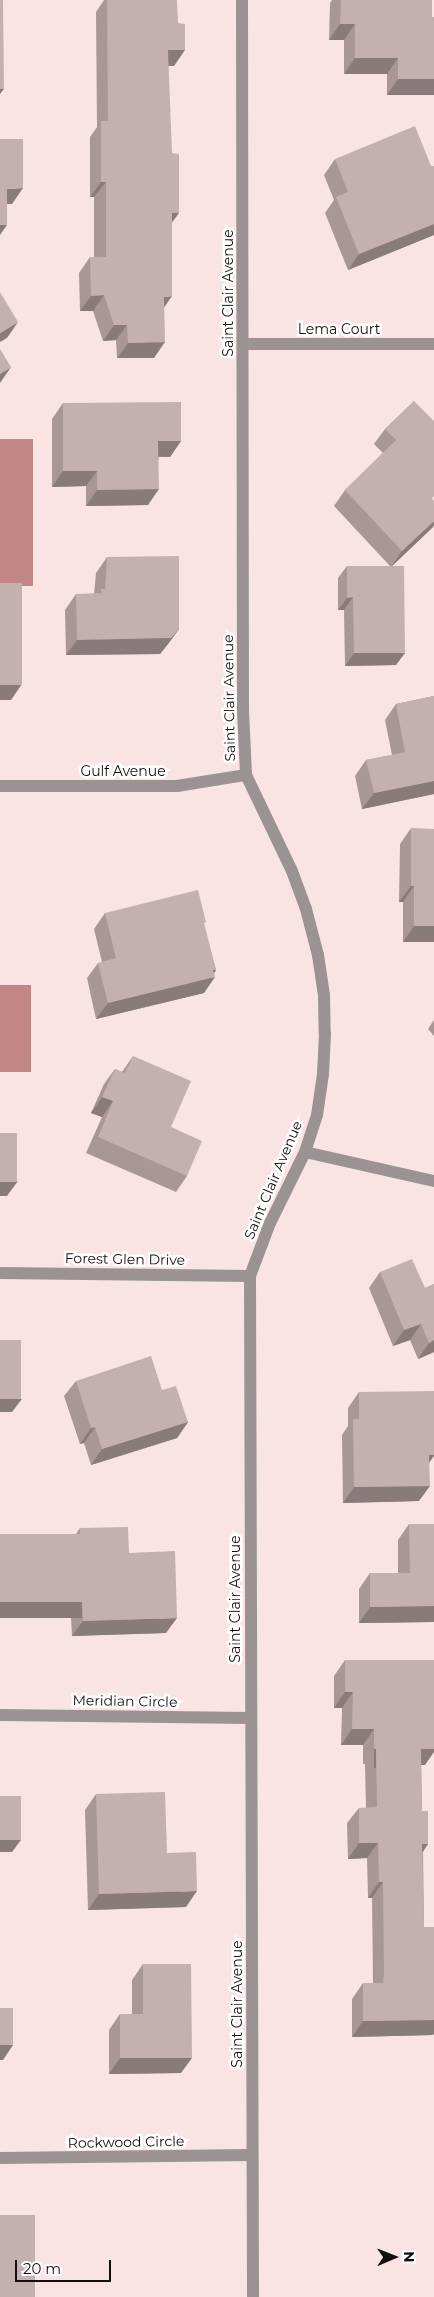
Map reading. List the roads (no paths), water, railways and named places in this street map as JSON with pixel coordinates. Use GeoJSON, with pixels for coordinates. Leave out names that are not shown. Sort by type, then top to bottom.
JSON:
{"type":"FeatureCollection","features":[{"type":"Feature","properties":{"kind":"street","name":"Saint Clair Avenue"},"geometry":{"type":"LineString","coordinates":[[242,0],[243,711],[246,775],[292,871],[306,909],[318,956],[324,995],[323,1074],[317,1115],[305,1152],[270,1223],[250,1276],[253,2297]]}},
{"type":"Feature","properties":{"kind":"street","name":"Lema Court"},"geometry":{"type":"LineString","coordinates":[[243,344],[434,344]]}},
{"type":"Feature","properties":{"kind":"street","name":"Gulf Avenue"},"geometry":{"type":"LineString","coordinates":[[0,786],[177,786],[212,782],[246,775]]}},
{"type":"Feature","properties":{"kind":"street"},"geometry":{"type":"LineString","coordinates":[[305,1152],[434,1181]]}},
{"type":"Feature","properties":{"kind":"street","name":"Forest Glen Drive"},"geometry":{"type":"LineString","coordinates":[[0,1273],[250,1276]]}},
{"type":"Feature","properties":{"kind":"street","name":"Meridian Circle"},"geometry":{"type":"LineString","coordinates":[[0,1716],[250,1718]]}},
{"type":"Feature","properties":{"kind":"street","name":"Rockwood Circle"},"geometry":{"type":"LineString","coordinates":[[0,2158],[252,2155]]}}]}
